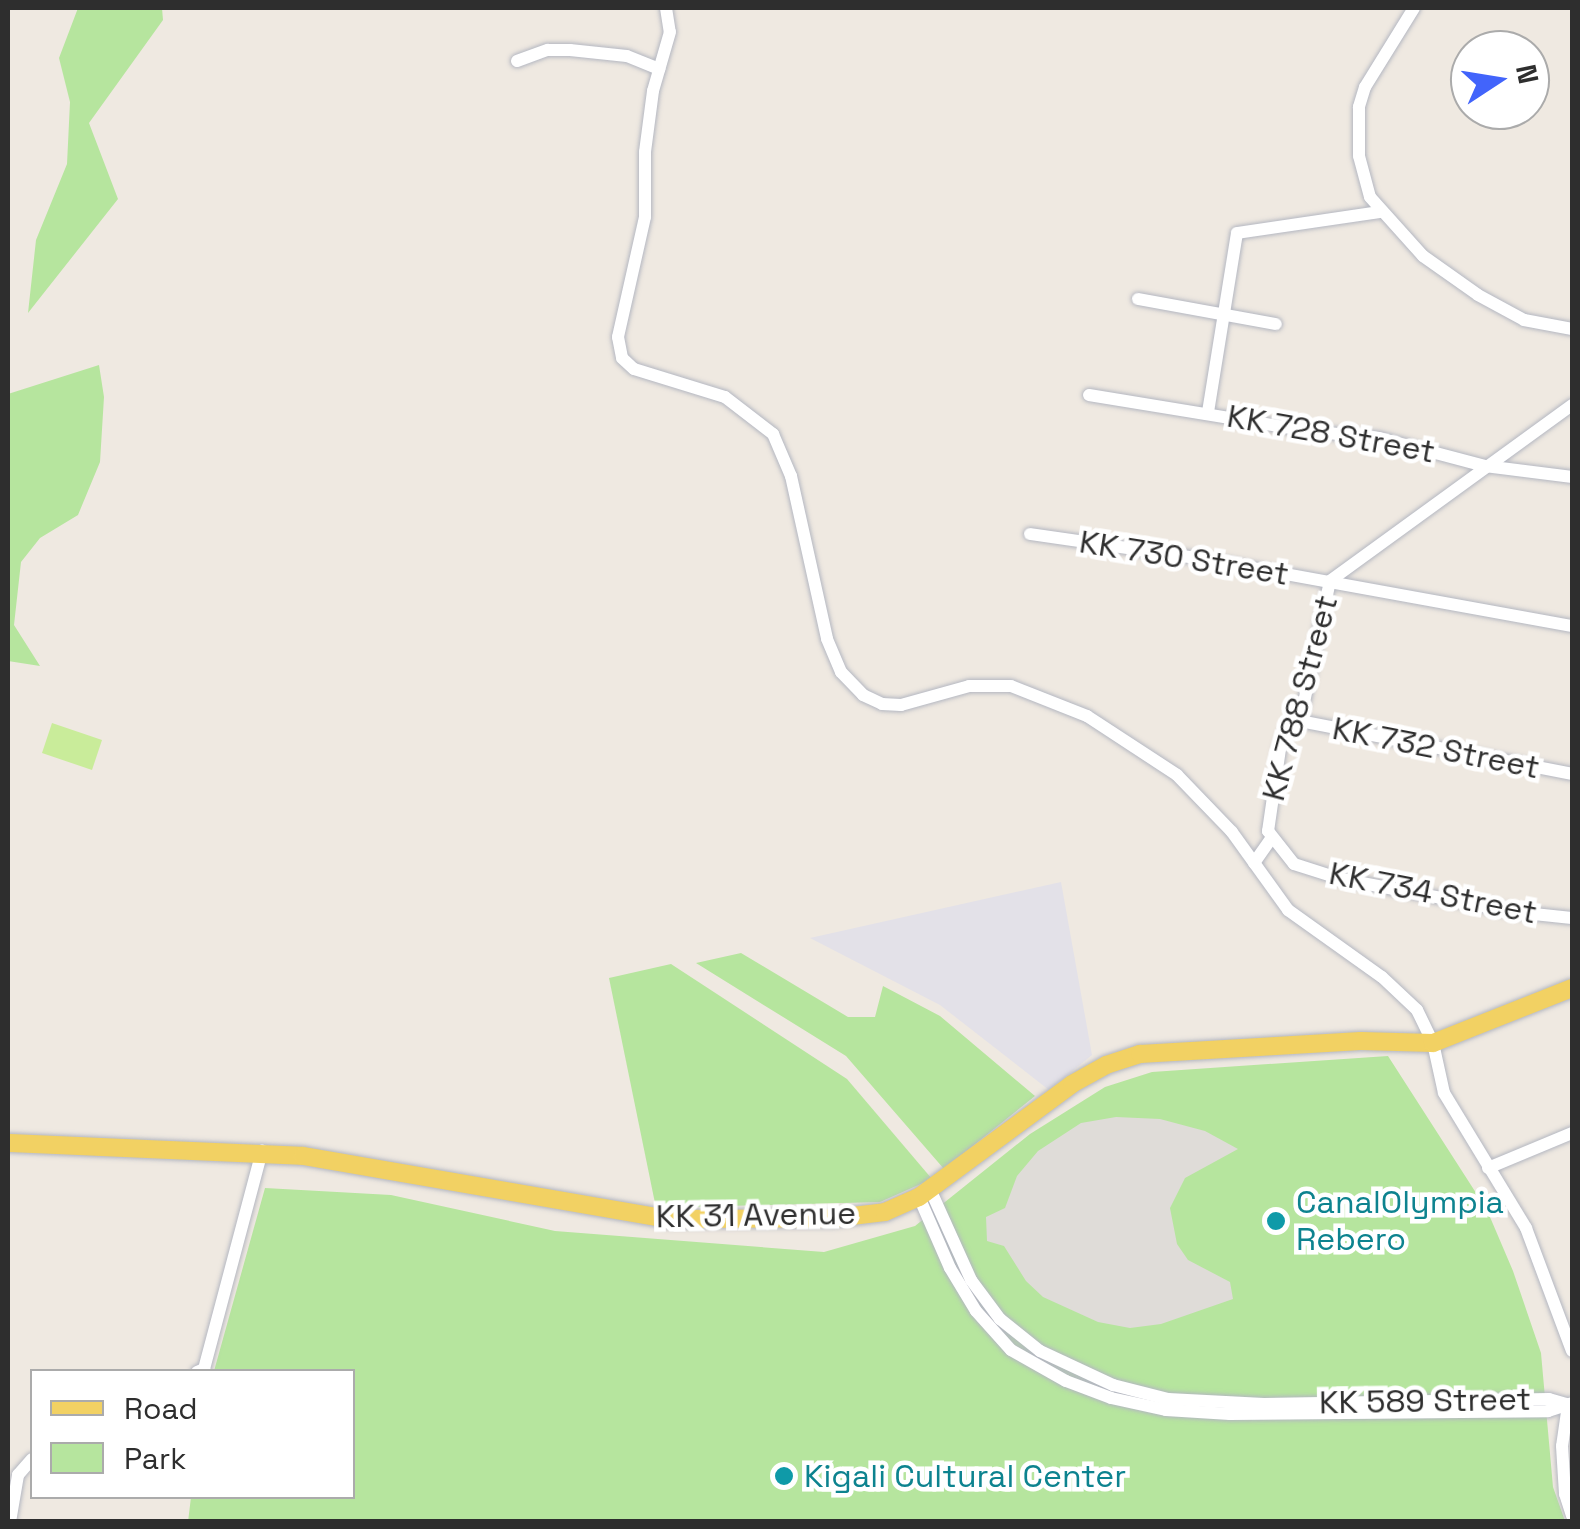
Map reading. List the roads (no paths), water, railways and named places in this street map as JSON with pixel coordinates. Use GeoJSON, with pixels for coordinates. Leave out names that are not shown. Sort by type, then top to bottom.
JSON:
{"type":"FeatureCollection","features":[{"type":"Feature","properties":{"kind":"main road","name":"KK 31 Avenue"},"geometry":{"type":"LineString","coordinates":[[8,1143],[262,1151],[669,1219],[835,1218],[885,1212],[925,1193],[1072,1084],[1106,1065],[1140,1054],[1361,1041],[1433,1043],[1572,988]]}},
{"type":"Feature","properties":{"kind":"street"},"geometry":{"type":"LineString","coordinates":[[666,8],[670,32],[645,152],[644,218],[618,348],[634,369],[726,397],[773,434],[792,476],[827,639],[850,685],[882,704],[916,703],[947,690],[990,685],[1030,691],[1061,703],[1177,776],[1209,806],[1288,910],[1382,977],[1417,1010],[1433,1043],[1444,1093],[1526,1228],[1572,1351]]}},
{"type":"Feature","properties":{"kind":"street"},"geometry":{"type":"LineString","coordinates":[[1414,8],[1365,87],[1359,107],[1364,181],[1380,212],[1423,256],[1478,295],[1524,320],[1572,329]]}},
{"type":"Feature","properties":{"kind":"street"},"geometry":{"type":"LineString","coordinates":[[517,61],[548,50],[570,50],[627,56],[660,69]]}},
{"type":"Feature","properties":{"kind":"street"},"geometry":{"type":"LineString","coordinates":[[1208,412],[1238,232],[1380,212]]}},
{"type":"Feature","properties":{"kind":"street"},"geometry":{"type":"LineString","coordinates":[[1138,299],[1276,324]]}},
{"type":"Feature","properties":{"kind":"street","name":"KK 728 Street"},"geometry":{"type":"LineString","coordinates":[[1089,395],[1416,444],[1485,466],[1572,477]]}},
{"type":"Feature","properties":{"kind":"street","name":"KK 788 Street"},"geometry":{"type":"LineString","coordinates":[[1294,864],[1271,839],[1269,816],[1280,750],[1287,730],[1300,721],[1330,581],[1572,405]]}},
{"type":"Feature","properties":{"kind":"street","name":"KK 730 Street"},"geometry":{"type":"LineString","coordinates":[[1030,534],[1330,581],[1572,626]]}},
{"type":"Feature","properties":{"kind":"street","name":"KK 732 Street"},"geometry":{"type":"LineString","coordinates":[[1300,721],[1572,774]]}},
{"type":"Feature","properties":{"kind":"street"},"geometry":{"type":"LineString","coordinates":[[1254,864],[1271,839]]}},
{"type":"Feature","properties":{"kind":"street","name":"KK 734 Street"},"geometry":{"type":"LineString","coordinates":[[1294,864],[1393,892],[1572,918]]}},
{"type":"Feature","properties":{"kind":"street"},"geometry":{"type":"LineString","coordinates":[[1488,1168],[1572,1134]]}},
{"type":"Feature","properties":{"kind":"street"},"geometry":{"type":"LineString","coordinates":[[202,1369],[262,1151]]}},
{"type":"Feature","properties":{"kind":"street","name":"KK 589 Street"},"geometry":{"type":"LineString","coordinates":[[925,1193],[971,1280],[1000,1319],[1040,1351],[1112,1385],[1168,1399],[1264,1404],[1549,1399],[1570,1404]]}},
{"type":"Feature","properties":{"kind":"street"},"geometry":{"type":"LineString","coordinates":[[1570,1404],[1565,1494],[1572,1516]]}},
{"type":"Feature","properties":{"kind":"street"},"geometry":{"type":"LineString","coordinates":[[10,1522],[18,1474],[30,1461]]}},
{"type":"Feature","properties":{"kind":"place","name":"CanalOlympia Rebero"},"geometry":{"type":"Point","coordinates":[1276,1221]}},
{"type":"Feature","properties":{"kind":"place","name":"Kigali Cultural Center"},"geometry":{"type":"Point","coordinates":[784,1476]}}]}
